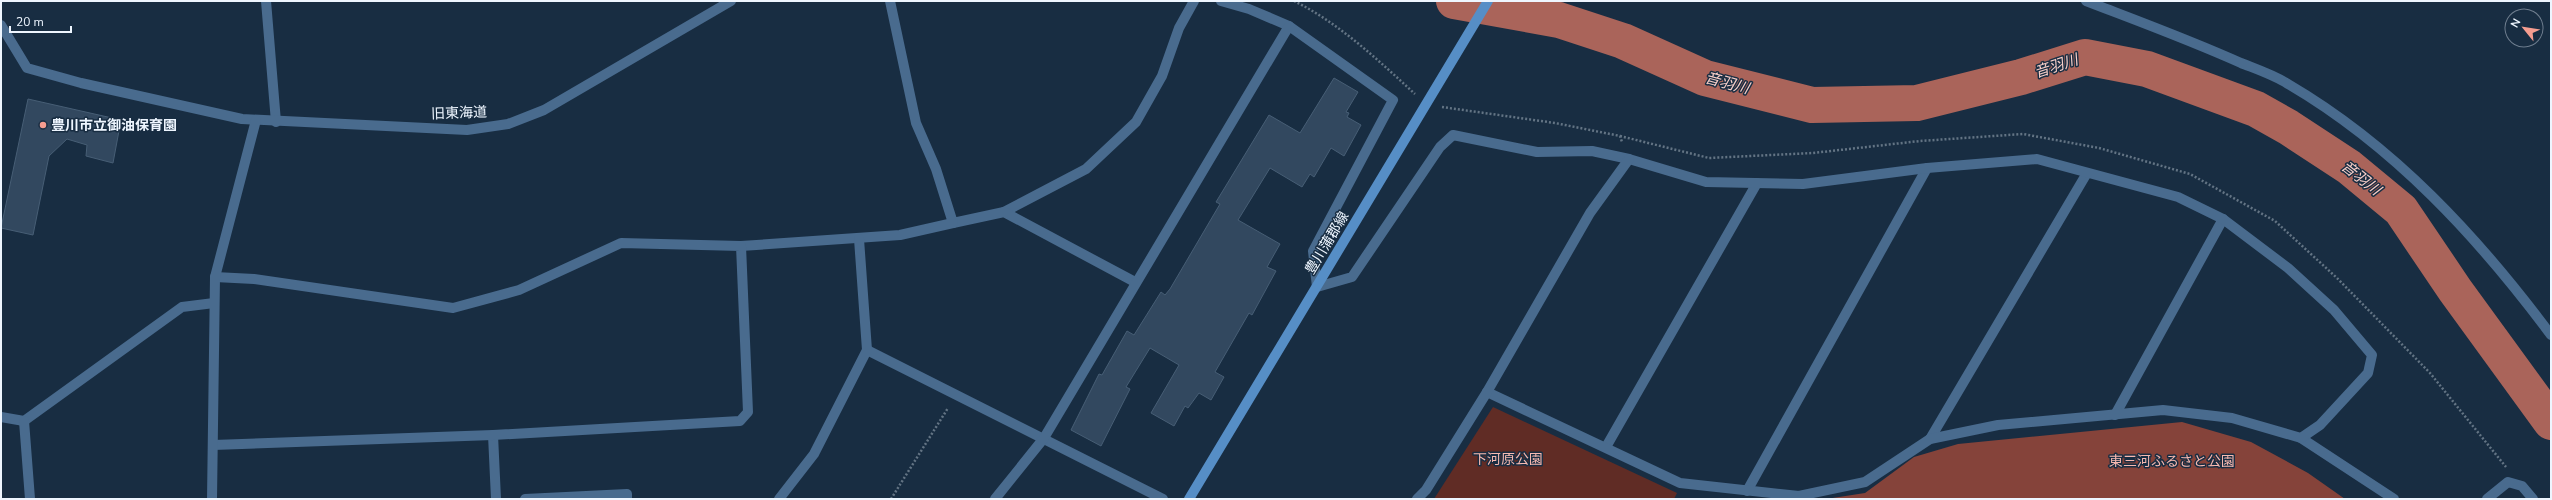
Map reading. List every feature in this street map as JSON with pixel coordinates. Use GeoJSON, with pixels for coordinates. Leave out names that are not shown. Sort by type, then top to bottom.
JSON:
{"type":"FeatureCollection","features":[{"type":"Feature","properties":{"kind":"main road","name":"豊川蒲郡線"},"geometry":{"type":"LineString","coordinates":[[1189,499],[1488,1]]}},
{"type":"Feature","properties":{"kind":"street"},"geometry":{"type":"LineString","coordinates":[[266,1],[276,122]]}},
{"type":"Feature","properties":{"kind":"street","name":"旧東海道"},"geometry":{"type":"LineString","coordinates":[[1,25],[27,68],[96,86],[242,119],[276,122],[467,130],[508,124],[544,110],[578,92],[731,1]]}},
{"type":"Feature","properties":{"kind":"street"},"geometry":{"type":"LineString","coordinates":[[890,1],[916,123],[936,169],[953,222]]}},
{"type":"Feature","properties":{"kind":"street"},"geometry":{"type":"LineString","coordinates":[[214,277],[254,279],[453,308],[519,290],[621,243],[741,246],[859,239],[900,235],[953,222],[1004,212],[1086,169],[1136,122],[1162,76],[1179,28],[1194,1]]}},
{"type":"Feature","properties":{"kind":"street"},"geometry":{"type":"LineString","coordinates":[[1221,1],[1249,9],[1289,26],[1393,100],[1313,251],[1317,286],[1352,277],[1440,148],[1454,136],[1537,152],[1592,151],[1629,159],[1706,182],[1803,184],[1927,168],[2037,159],[2178,197],[2223,219],[2288,268],[2328,305],[2372,355],[2368,373],[2320,425],[2302,438]]}},
{"type":"Feature","properties":{"kind":"street"},"geometry":{"type":"LineString","coordinates":[[2086,1],[2225,56],[2287,83],[2378,145],[2453,215],[2529,306],[2551,335]]}},
{"type":"Feature","properties":{"kind":"street"},"geometry":{"type":"LineString","coordinates":[[995,499],[1044,438],[1135,282],[1289,26]]}},
{"type":"Feature","properties":{"kind":"street"},"geometry":{"type":"LineString","coordinates":[[212,499],[214,277],[256,120]]}},
{"type":"Feature","properties":{"kind":"street"},"geometry":{"type":"LineString","coordinates":[[1417,499],[1426,490],[1487,392],[1590,213],[1629,159]]}},
{"type":"Feature","properties":{"kind":"street"},"geometry":{"type":"LineString","coordinates":[[1746,491],[1927,168]]}},
{"type":"Feature","properties":{"kind":"street"},"geometry":{"type":"LineString","coordinates":[[1930,439],[2086,173]]}},
{"type":"Feature","properties":{"kind":"street"},"geometry":{"type":"LineString","coordinates":[[1606,447],[1757,183]]}},
{"type":"Feature","properties":{"kind":"street"},"geometry":{"type":"LineString","coordinates":[[1004,212],[1135,282]]}},
{"type":"Feature","properties":{"kind":"street"},"geometry":{"type":"LineString","coordinates":[[2115,415],[2223,219]]}},
{"type":"Feature","properties":{"kind":"street"},"geometry":{"type":"LineString","coordinates":[[779,499],[814,454],[867,350],[859,239]]}},
{"type":"Feature","properties":{"kind":"street"},"geometry":{"type":"LineString","coordinates":[[213,445],[492,436],[740,421],[748,412],[741,246]]}},
{"type":"Feature","properties":{"kind":"street"},"geometry":{"type":"LineString","coordinates":[[1,417],[24,421],[182,307],[214,303]]}},
{"type":"Feature","properties":{"kind":"street"},"geometry":{"type":"LineString","coordinates":[[867,350],[1163,499]]}},
{"type":"Feature","properties":{"kind":"street"},"geometry":{"type":"LineString","coordinates":[[1487,392],[1606,447],[1680,484],[1799,496],[1865,482],[1930,439],[1998,425],[2171,410],[2232,418],[2302,438],[2394,499]]}},
{"type":"Feature","properties":{"kind":"street"},"geometry":{"type":"LineString","coordinates":[[24,421],[30,499]]}},
{"type":"Feature","properties":{"kind":"street"},"geometry":{"type":"LineString","coordinates":[[492,436],[496,499]]}},
{"type":"Feature","properties":{"kind":"street"},"geometry":{"type":"LineString","coordinates":[[2487,499],[2508,482],[2522,486],[2533,499]]}},
{"type":"Feature","properties":{"kind":"street"},"geometry":{"type":"LineString","coordinates":[[525,499],[627,494],[627,499]]}},
{"type":"Feature","properties":{"kind":"path"},"geometry":{"type":"LineString","coordinates":[[1294,1],[1311,10],[1378,60],[1426,104],[1555,123],[1620,136],[1709,158],[1813,153],[1920,141],[2023,134],[2099,148],[2190,174],[2275,222],[2331,273],[2430,373],[2509,470]]}},
{"type":"Feature","properties":{"kind":"path"},"geometry":{"type":"LineString","coordinates":[[1620,136],[1629,159]]}},
{"type":"Feature","properties":{"kind":"path"},"geometry":{"type":"LineString","coordinates":[[891,499],[948,408]]}},
{"type":"Feature","properties":{"kind":"green space","name":"下河原公園"},"geometry":{"type":"Polygon","coordinates":[[[1493,407],[1677,493],[1674,499],[1434,499],[1493,407]]]}},
{"type":"Feature","properties":{"kind":"green space","name":"東三河ふるさと公園"},"geometry":{"type":"Polygon","coordinates":[[[2182,422],[2251,442],[2308,473],[2345,499],[1826,499],[1865,493],[1914,457],[1958,444],[2182,422]]]}},
{"type":"Feature","properties":{"kind":"building"},"geometry":{"type":"Polygon","coordinates":[[[1334,78],[1358,92],[1346,112],[1349,113],[1347,117],[1361,125],[1344,156],[1331,148],[1314,177],[1310,174],[1302,187],[1270,168],[1238,220],[1280,244],[1267,267],[1276,271],[1252,315],[1249,313],[1215,372],[1224,377],[1211,400],[1199,393],[1188,408],[1185,406],[1174,426],[1151,413],[1179,365],[1150,348],[1126,387],[1130,389],[1101,446],[1071,430],[1099,374],[1102,375],[1127,331],[1134,335],[1161,292],[1165,295],[1170,289],[1220,204],[1216,202],[1269,115],[1300,133],[1334,78]]]}},
{"type":"Feature","properties":{"kind":"building"},"geometry":{"type":"Polygon","coordinates":[[[28,99],[121,120],[113,163],[86,156],[87,145],[67,139],[49,156],[33,235],[1,228],[28,99]]]}},
{"type":"Feature","properties":{"kind":"waterway","name":"音羽川"},"geometry":{"type":"LineString","coordinates":[[1454,1],[1559,20],[1623,41],[1705,78],[1812,105],[1917,103],[2021,77],[2085,57],[2147,69],[2256,109],[2288,127],[2349,167],[2401,210],[2455,290],[2551,422]]}},
{"type":"Feature","properties":{"kind":"place","name":"豊川市立御油保育園"},"geometry":{"type":"Point","coordinates":[43,125]}}]}
